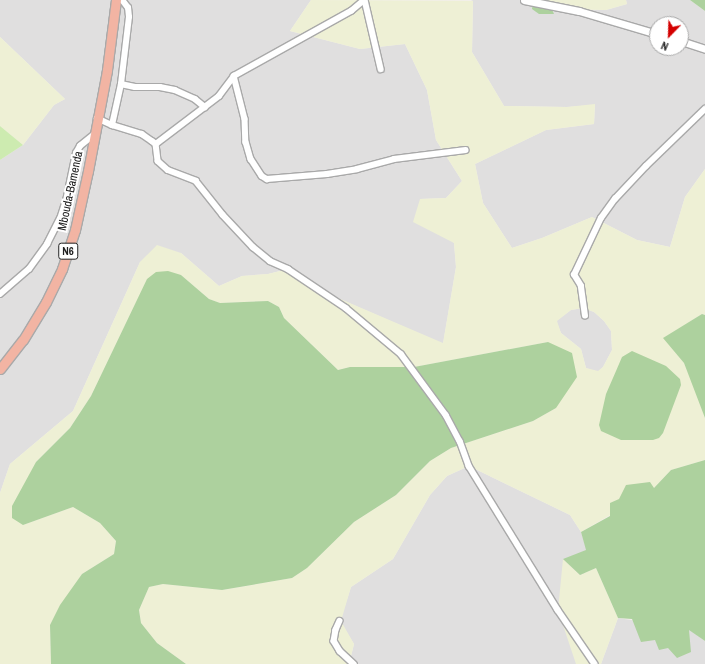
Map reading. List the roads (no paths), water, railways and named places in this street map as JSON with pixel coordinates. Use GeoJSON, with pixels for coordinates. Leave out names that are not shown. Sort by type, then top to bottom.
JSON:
{"type":"FeatureCollection","features":[{"type":"Feature","properties":{"kind":"highway","name":"Mbouda-Bamenda"},"geometry":{"type":"LineString","coordinates":[[0,369],[23,340],[46,302],[62,269],[76,230],[111,42],[116,0]]}},
{"type":"Feature","properties":{"kind":"street"},"geometry":{"type":"LineString","coordinates":[[112,125],[120,84],[130,12],[122,0]]}},
{"type":"Feature","properties":{"kind":"street"},"geometry":{"type":"LineString","coordinates":[[156,144],[219,96],[234,76],[351,11],[364,0],[381,69]]}},
{"type":"Feature","properties":{"kind":"street"},"geometry":{"type":"LineString","coordinates":[[524,0],[579,11],[649,32]]}},
{"type":"Feature","properties":{"kind":"street"},"geometry":{"type":"LineString","coordinates":[[689,43],[705,48]]}},
{"type":"Feature","properties":{"kind":"street"},"geometry":{"type":"LineString","coordinates":[[234,76],[245,119],[246,142],[251,159],[262,176],[267,178],[327,174],[357,169],[394,159],[465,150]]}},
{"type":"Feature","properties":{"kind":"street"},"geometry":{"type":"LineString","coordinates":[[120,84],[135,87],[160,87],[175,90],[195,99],[206,107]]}},
{"type":"Feature","properties":{"kind":"street"},"geometry":{"type":"LineString","coordinates":[[585,316],[581,286],[574,275],[601,218],[615,199],[646,166],[705,109]]}},
{"type":"Feature","properties":{"kind":"street"},"geometry":{"type":"LineString","coordinates":[[97,118],[112,125],[142,134],[156,144],[158,161],[174,174],[196,181],[223,215],[253,247],[270,261],[288,269],[346,308],[401,354],[446,415],[460,441],[469,466],[558,610],[595,664]]}},
{"type":"Feature","properties":{"kind":"street"},"geometry":{"type":"LineString","coordinates":[[0,294],[29,269],[47,244],[60,219],[66,201],[76,153],[80,146],[95,134]]}},
{"type":"Feature","properties":{"kind":"street"},"geometry":{"type":"LineString","coordinates":[[340,621],[336,630],[334,642],[340,651],[354,664]]}}]}
